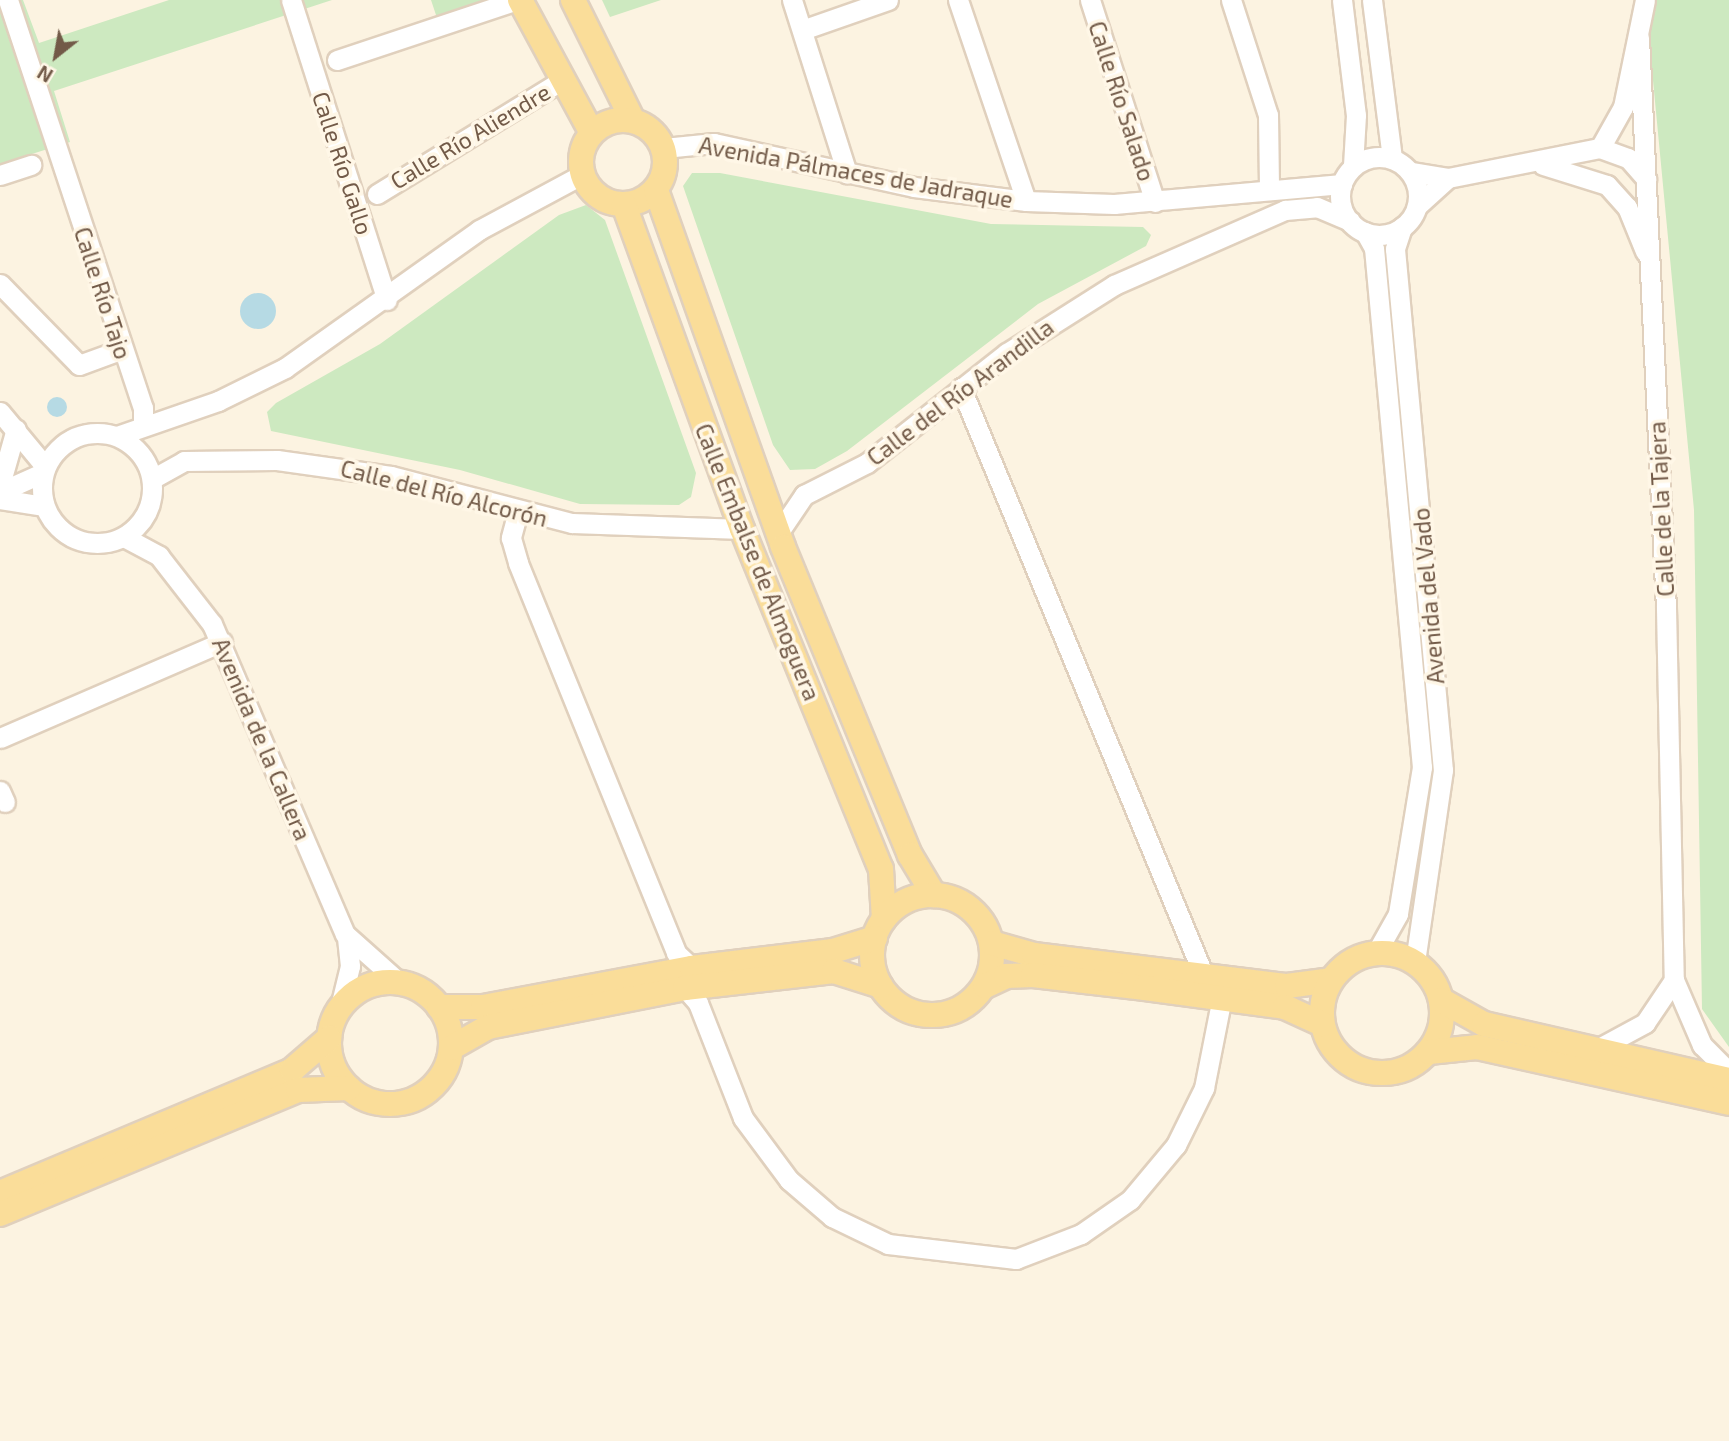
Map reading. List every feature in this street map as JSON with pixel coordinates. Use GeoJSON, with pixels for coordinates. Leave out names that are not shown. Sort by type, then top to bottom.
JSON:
{"type":"FeatureCollection","features":[{"type":"Feature","properties":{"kind":"main road"},"geometry":{"type":"LineString","coordinates":[[518,0],[592,133]]}},
{"type":"Feature","properties":{"kind":"main road"},"geometry":{"type":"LineString","coordinates":[[573,0],[633,121],[664,148],[664,176],[656,190],[624,205],[591,189],[583,174],[581,157],[592,133],[607,123],[633,121]]}},
{"type":"Feature","properties":{"kind":"main road","name":"Calle Embalse de Almoguera"},"geometry":{"type":"LineString","coordinates":[[656,190],[779,532],[910,855],[934,895]]}},
{"type":"Feature","properties":{"kind":"main road","name":"Calle Embalse de Almoguera"},"geometry":{"type":"LineString","coordinates":[[624,205],[742,529],[881,869],[879,928]]}},
{"type":"Feature","properties":{"kind":"main road"},"geometry":{"type":"LineString","coordinates":[[349,1088],[334,1068],[329,1038],[340,1007],[368,987],[400,983],[439,1007],[483,1007],[688,978],[833,951],[879,928],[906,902],[934,895],[971,909],[992,943],[985,986]]}},
{"type":"Feature","properties":{"kind":"main road"},"geometry":{"type":"LineString","coordinates":[[879,928],[881,986]]}},
{"type":"Feature","properties":{"kind":"main road"},"geometry":{"type":"LineString","coordinates":[[992,943],[1204,976],[1297,986],[1331,980],[1351,962],[1376,953],[1415,963],[1441,1000],[1484,1024],[1729,1080]]}},
{"type":"Feature","properties":{"kind":"main road"},"geometry":{"type":"LineString","coordinates":[[0,1193],[81,1169],[298,1090],[349,1088],[388,1103],[412,1100],[436,1083],[451,1048],[488,1027],[688,978],[834,971],[881,986],[911,1011],[933,1016],[957,1010],[985,986],[1006,976],[1033,975],[1222,997],[1285,1007],[1322,1024],[1338,1055],[1367,1072],[1393,1073],[1429,1052],[1478,1047],[1729,1103]]}},
{"type":"Feature","properties":{"kind":"main road"},"geometry":{"type":"LineString","coordinates":[[1322,1024],[1331,980]]}},
{"type":"Feature","properties":{"kind":"main road"},"geometry":{"type":"LineString","coordinates":[[1429,1052],[1442,1018],[1441,1000]]}},
{"type":"Feature","properties":{"kind":"main road"},"geometry":{"type":"LineString","coordinates":[[439,1007],[451,1048]]}},
{"type":"Feature","properties":{"kind":"main road"},"geometry":{"type":"LineString","coordinates":[[0,1214],[81,1169],[292,1070],[329,1038]]}},
{"type":"Feature","properties":{"kind":"street","name":"Calle Río Tajo"},"geometry":{"type":"LineString","coordinates":[[8,0],[120,350],[143,408],[143,426]]}},
{"type":"Feature","properties":{"kind":"street","name":"Calle Río Gallo"},"geometry":{"type":"LineString","coordinates":[[290,0],[387,300]]}},
{"type":"Feature","properties":{"kind":"street"},"geometry":{"type":"LineString","coordinates":[[337,60],[518,0]]}},
{"type":"Feature","properties":{"kind":"street"},"geometry":{"type":"LineString","coordinates":[[792,0],[847,173]]}},
{"type":"Feature","properties":{"kind":"street"},"geometry":{"type":"LineString","coordinates":[[802,30],[888,0]]}},
{"type":"Feature","properties":{"kind":"street"},"geometry":{"type":"LineString","coordinates":[[958,0],[1026,201]]}},
{"type":"Feature","properties":{"kind":"street","name":"Calle Río Salado"},"geometry":{"type":"LineString","coordinates":[[1090,0],[1155,202]]}},
{"type":"Feature","properties":{"kind":"street"},"geometry":{"type":"LineString","coordinates":[[1231,0],[1268,115],[1269,190]]}},
{"type":"Feature","properties":{"kind":"street"},"geometry":{"type":"LineString","coordinates":[[1342,0],[1356,115],[1353,166],[1342,184],[1340,201],[1357,226],[1402,227],[1417,206],[1448,178]]}},
{"type":"Feature","properties":{"kind":"street"},"geometry":{"type":"LineString","coordinates":[[1372,0],[1392,159]]}},
{"type":"Feature","properties":{"kind":"street","name":"Calle de la Tajera"},"geometry":{"type":"LineString","coordinates":[[1600,148],[1623,107],[1645,1]]}},
{"type":"Feature","properties":{"kind":"street","name":"Calle de la Tajera"},"geometry":{"type":"LineString","coordinates":[[1639,38],[1650,265],[1674,980],[1702,1045],[1729,1072]]}},
{"type":"Feature","properties":{"kind":"street","name":"Calle Río Aliendre"},"geometry":{"type":"LineString","coordinates":[[377,194],[564,79]]}},
{"type":"Feature","properties":{"kind":"street","name":"Avenida Pálmaces de Jadraque"},"geometry":{"type":"LineString","coordinates":[[664,148],[713,143],[847,173],[1026,201],[1155,202],[1342,184]]}},
{"type":"Feature","properties":{"kind":"street"},"geometry":{"type":"LineString","coordinates":[[1353,166],[1376,156],[1392,159],[1411,173],[1448,178],[1600,148],[1629,158],[1646,178]]}},
{"type":"Feature","properties":{"kind":"street"},"geometry":{"type":"LineString","coordinates":[[1528,162],[1607,185],[1627,207],[1650,265]]}},
{"type":"Feature","properties":{"kind":"street"},"geometry":{"type":"LineString","coordinates":[[0,175],[31,165]]}},
{"type":"Feature","properties":{"kind":"street"},"geometry":{"type":"LineString","coordinates":[[1411,173],[1417,206]]}},
{"type":"Feature","properties":{"kind":"street"},"geometry":{"type":"LineString","coordinates":[[117,436],[143,426],[163,423],[285,368],[387,300],[479,230],[583,174]]}},
{"type":"Feature","properties":{"kind":"street","name":"Calle del Río Arandilla"},"geometry":{"type":"LineString","coordinates":[[779,532],[793,504],[895,444],[961,388],[1095,296],[1218,234],[1303,205],[1357,226]]}},
{"type":"Feature","properties":{"kind":"street","name":"Avenida del Vado"},"geometry":{"type":"LineString","coordinates":[[1357,226],[1374,248],[1422,740],[1409,865],[1389,938],[1376,953]]}},
{"type":"Feature","properties":{"kind":"street","name":"Avenida del Vado"},"geometry":{"type":"LineString","coordinates":[[1402,227],[1395,249],[1443,770],[1415,963]]}},
{"type":"Feature","properties":{"kind":"street"},"geometry":{"type":"LineString","coordinates":[[0,284],[79,365],[120,350]]}},
{"type":"Feature","properties":{"kind":"street"},"geometry":{"type":"LineString","coordinates":[[961,388],[1204,976]]}},
{"type":"Feature","properties":{"kind":"street"},"geometry":{"type":"LineString","coordinates":[[10,422],[61,446]]}},
{"type":"Feature","properties":{"kind":"street"},"geometry":{"type":"LineString","coordinates":[[10,422],[43,469],[44,506]]}},
{"type":"Feature","properties":{"kind":"street"},"geometry":{"type":"LineString","coordinates":[[0,485],[10,422]]}},
{"type":"Feature","properties":{"kind":"street"},"geometry":{"type":"LineString","coordinates":[[140,450],[163,423]]}},
{"type":"Feature","properties":{"kind":"street"},"geometry":{"type":"LineString","coordinates":[[0,492],[43,469],[61,446],[89,433],[117,436],[140,450],[152,480],[144,518],[124,537],[73,539],[44,506],[0,499]]}},
{"type":"Feature","properties":{"kind":"street","name":"Calle del Río Alcorón"},"geometry":{"type":"LineString","coordinates":[[152,480],[184,461],[277,460],[391,475],[518,511],[603,527],[696,523],[742,529]]}},
{"type":"Feature","properties":{"kind":"street"},"geometry":{"type":"LineString","coordinates":[[518,511],[512,538],[518,563],[743,1118],[789,1180],[832,1217],[888,1244],[1016,1259],[1081,1234],[1130,1200],[1175,1145],[1204,1088],[1222,997]]}},
{"type":"Feature","properties":{"kind":"street","name":"Avenida de la Callera"},"geometry":{"type":"LineString","coordinates":[[144,518],[155,553],[222,642],[347,939],[350,966],[340,1007]]}},
{"type":"Feature","properties":{"kind":"street","name":"Avenida de la Callera"},"geometry":{"type":"LineString","coordinates":[[124,537],[155,553]]}},
{"type":"Feature","properties":{"kind":"street"},"geometry":{"type":"LineString","coordinates":[[0,738],[222,642]]}},
{"type":"Feature","properties":{"kind":"street","name":"Avenida de la Callera"},"geometry":{"type":"LineString","coordinates":[[347,939],[400,983]]}},
{"type":"Feature","properties":{"kind":"street"},"geometry":{"type":"LineString","coordinates":[[1597,1049],[1645,1023],[1674,980]]}},
{"type":"Feature","properties":{"kind":"green space"},"geometry":{"type":"Polygon","coordinates":[[[0,0],[23,0],[39,43],[169,0],[332,0],[54,91],[70,142],[0,164],[0,0]]]}},
{"type":"Feature","properties":{"kind":"green space"},"geometry":{"type":"Polygon","coordinates":[[[431,0],[485,0],[437,18],[431,0]]]}},
{"type":"Feature","properties":{"kind":"green space"},"geometry":{"type":"Polygon","coordinates":[[[602,0],[661,0],[610,17],[602,0]]]}},
{"type":"Feature","properties":{"kind":"green space"},"geometry":{"type":"Polygon","coordinates":[[[1651,0],[1729,0],[1729,1047],[1702,1009],[1694,510],[1652,70],[1641,23],[1651,0]]]}},
{"type":"Feature","properties":{"kind":"green space"},"geometry":{"type":"Polygon","coordinates":[[[692,173],[720,173],[991,224],[1143,227],[1151,235],[1146,246],[1038,304],[847,451],[815,469],[790,470],[773,445],[683,186],[692,173]]]}},
{"type":"Feature","properties":{"kind":"green space"},"geometry":{"type":"Polygon","coordinates":[[[586,205],[605,220],[696,473],[691,497],[679,505],[580,504],[460,470],[271,431],[267,412],[276,403],[380,344],[559,215],[586,205]]]}},
{"type":"Feature","properties":{"kind":"water"},"geometry":{"type":"Polygon","coordinates":[[[258,293],[271,298],[276,311],[271,324],[258,329],[245,324],[240,311],[245,298],[258,293]]]}},
{"type":"Feature","properties":{"kind":"water"},"geometry":{"type":"Polygon","coordinates":[[[57,397],[64,400],[67,407],[64,414],[57,417],[50,414],[47,407],[50,400],[57,397]]]}}]}
